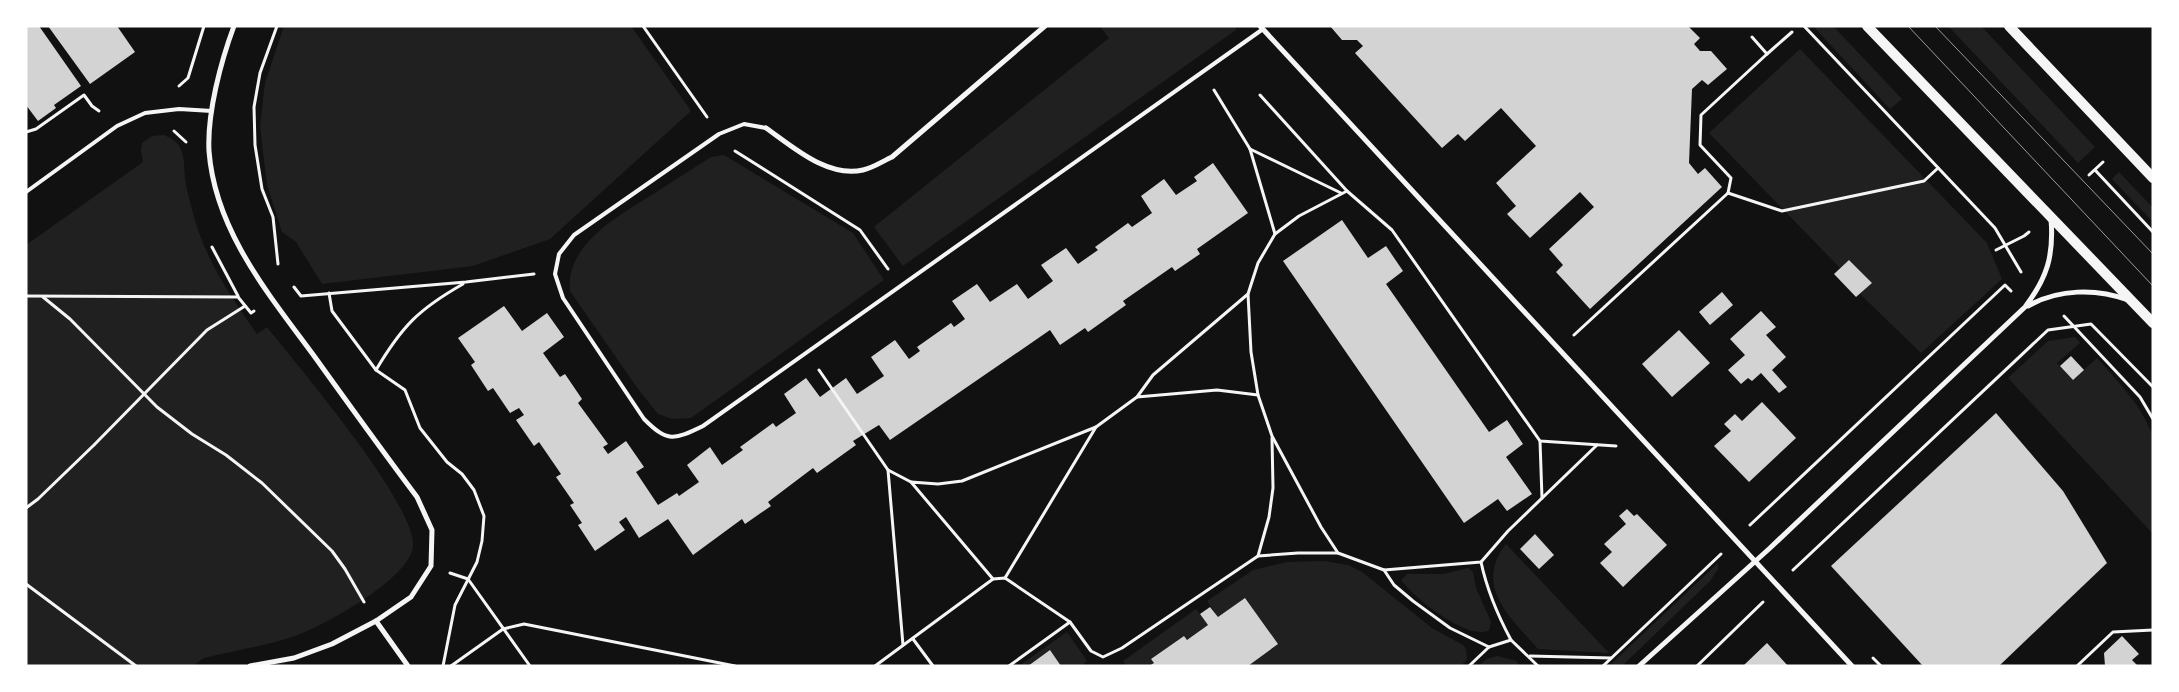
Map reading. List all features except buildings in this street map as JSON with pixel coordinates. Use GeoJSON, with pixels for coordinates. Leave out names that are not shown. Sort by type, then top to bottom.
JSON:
{"type":"FeatureCollection","features":[{"type":"Feature","properties":{"kind":"main road"},"geometry":{"type":"LineString","coordinates":[[1867,26],[2050,219],[2153,323]]}},
{"type":"Feature","properties":{"kind":"main road"},"geometry":{"type":"LineString","coordinates":[[2009,26],[2153,178]]}},
{"type":"Feature","properties":{"kind":"street"},"geometry":{"type":"LineString","coordinates":[[234,26],[221,60],[212,111],[209,151],[223,212],[236,243],[271,297],[417,497],[432,530],[431,566],[411,597],[376,621],[332,644],[294,658],[250,666]]}},
{"type":"Feature","properties":{"kind":"street"},"geometry":{"type":"LineString","coordinates":[[766,128],[812,159],[839,171],[864,170],[892,157],[1045,26]]}},
{"type":"Feature","properties":{"kind":"street"},"geometry":{"type":"LineString","coordinates":[[1262,28],[1852,666]]}},
{"type":"Feature","properties":{"kind":"street"},"geometry":{"type":"LineString","coordinates":[[1639,666],[1755,561],[2025,307],[2038,290],[2049,264],[2052,238],[2050,219]]}},
{"type":"Feature","properties":{"kind":"street"},"geometry":{"type":"LineString","coordinates":[[2025,307],[2038,299],[2092,291],[2112,294],[2130,301]]}},
{"type":"Feature","properties":{"kind":"street"},"geometry":{"type":"LineString","coordinates":[[376,621],[408,666]]}},
{"type":"Feature","properties":{"kind":"lane"},"geometry":{"type":"LineString","coordinates":[[766,128],[744,124],[719,134],[574,235],[559,254],[555,274],[563,298],[644,419],[660,434],[681,437],[703,426],[1203,72],[1262,28]]}},
{"type":"Feature","properties":{"kind":"lane"},"geometry":{"type":"LineString","coordinates":[[26,192],[117,126],[146,112],[178,109],[212,111]]}},
{"type":"Feature","properties":{"kind":"path"},"geometry":{"type":"LineString","coordinates":[[174,87],[182,85],[188,78],[204,26]]}},
{"type":"Feature","properties":{"kind":"path"},"geometry":{"type":"LineString","coordinates":[[277,26],[260,73],[254,107],[255,145],[262,189],[273,217],[277,263],[301,296],[466,282],[523,274],[555,274]]}},
{"type":"Feature","properties":{"kind":"path"},"geometry":{"type":"LineString","coordinates":[[643,26],[728,146],[860,230],[899,286]]}},
{"type":"Feature","properties":{"kind":"path"},"geometry":{"type":"LineString","coordinates":[[1804,26],[1995,228],[2024,274]]}},
{"type":"Feature","properties":{"kind":"path"},"geometry":{"type":"LineString","coordinates":[[1573,336],[1728,193],[1731,178],[1700,145],[1701,114],[1792,32]]}},
{"type":"Feature","properties":{"kind":"path"},"geometry":{"type":"LineString","coordinates":[[1752,37],[1767,54]]}},
{"type":"Feature","properties":{"kind":"path"},"geometry":{"type":"LineString","coordinates":[[1203,72],[1250,149],[1275,234]]}},
{"type":"Feature","properties":{"kind":"path"},"geometry":{"type":"LineString","coordinates":[[26,132],[36,129],[84,95],[96,110],[103,112]]}},
{"type":"Feature","properties":{"kind":"path"},"geometry":{"type":"LineString","coordinates":[[1260,95],[1347,191],[1392,230],[1540,441],[1542,498]]}},
{"type":"Feature","properties":{"kind":"path"},"geometry":{"type":"LineString","coordinates":[[1250,149],[1341,193]]}},
{"type":"Feature","properties":{"kind":"path"},"geometry":{"type":"LineString","coordinates":[[2089,175],[2109,157]]}},
{"type":"Feature","properties":{"kind":"path"},"geometry":{"type":"LineString","coordinates":[[1728,193],[1782,212],[1924,181],[1938,168]]}},
{"type":"Feature","properties":{"kind":"path"},"geometry":{"type":"LineString","coordinates":[[2095,170],[2153,232]]}},
{"type":"Feature","properties":{"kind":"path"},"geometry":{"type":"LineString","coordinates":[[1338,553],[1321,527],[1272,436],[1258,395],[1251,352],[1248,294],[1258,263],[1275,234],[1299,216],[1347,191]]}},
{"type":"Feature","properties":{"kind":"path"},"geometry":{"type":"LineString","coordinates":[[1996,250],[2024,236],[2033,228]]}},
{"type":"Feature","properties":{"kind":"path"},"geometry":{"type":"LineString","coordinates":[[26,296],[238,297],[251,313],[290,282]]}},
{"type":"Feature","properties":{"kind":"path"},"geometry":{"type":"LineString","coordinates":[[376,370],[404,328],[418,314],[436,300],[466,282]]}},
{"type":"Feature","properties":{"kind":"path"},"geometry":{"type":"LineString","coordinates":[[1603,666],[2005,285]]}},
{"type":"Feature","properties":{"kind":"path"},"geometry":{"type":"LineString","coordinates":[[330,293],[332,311],[376,370],[405,390],[420,428],[438,453],[462,474],[474,490],[484,516],[477,562],[455,604],[444,666]]}},
{"type":"Feature","properties":{"kind":"path"},"geometry":{"type":"LineString","coordinates":[[911,482],[938,484],[962,481],[1096,427],[1137,397],[1153,375],[1248,294]]}},
{"type":"Feature","properties":{"kind":"path"},"geometry":{"type":"LineString","coordinates":[[43,297],[70,319],[157,407],[192,434],[226,455],[262,483],[332,551],[376,621]]}},
{"type":"Feature","properties":{"kind":"path"},"geometry":{"type":"LineString","coordinates":[[26,508],[38,499],[144,395],[207,330],[245,306]]}},
{"type":"Feature","properties":{"kind":"path"},"geometry":{"type":"LineString","coordinates":[[2062,314],[2140,397],[2153,419]]}},
{"type":"Feature","properties":{"kind":"path"},"geometry":{"type":"LineString","coordinates":[[1697,666],[1792,571],[2048,330],[2091,324],[2153,387]]}},
{"type":"Feature","properties":{"kind":"path"},"geometry":{"type":"LineString","coordinates":[[807,352],[888,470],[911,482],[993,579]]}},
{"type":"Feature","properties":{"kind":"path"},"geometry":{"type":"LineString","coordinates":[[1137,397],[1217,390],[1258,395]]}},
{"type":"Feature","properties":{"kind":"path"},"geometry":{"type":"LineString","coordinates":[[1005,578],[1096,427]]}},
{"type":"Feature","properties":{"kind":"path"},"geometry":{"type":"LineString","coordinates":[[1258,556],[1269,517],[1273,488],[1272,436]]}},
{"type":"Feature","properties":{"kind":"path"},"geometry":{"type":"LineString","coordinates":[[1540,441],[1618,446]]}},
{"type":"Feature","properties":{"kind":"path"},"geometry":{"type":"LineString","coordinates":[[875,666],[993,579],[1005,578],[1070,622],[1091,651],[1103,656],[1122,648],[1258,556],[1338,553],[1384,570],[1481,562],[1508,531],[1597,445]]}},
{"type":"Feature","properties":{"kind":"path"},"geometry":{"type":"LineString","coordinates":[[888,470],[903,645]]}},
{"type":"Feature","properties":{"kind":"path"},"geometry":{"type":"LineString","coordinates":[[1714,547],[1763,602]]}},
{"type":"Feature","properties":{"kind":"path"},"geometry":{"type":"LineString","coordinates":[[1481,562],[1488,591],[1498,618],[1511,640],[1530,656],[1538,666]]}},
{"type":"Feature","properties":{"kind":"path"},"geometry":{"type":"LineString","coordinates":[[431,566],[468,579],[530,666]]}},
{"type":"Feature","properties":{"kind":"path"},"geometry":{"type":"LineString","coordinates":[[1384,570],[1394,585],[1413,602],[1450,628],[1489,646]]}},
{"type":"Feature","properties":{"kind":"path"},"geometry":{"type":"LineString","coordinates":[[1792,571],[1798,578]]}},
{"type":"Feature","properties":{"kind":"path"},"geometry":{"type":"LineString","coordinates":[[26,584],[136,666]]}},
{"type":"Feature","properties":{"kind":"path"},"geometry":{"type":"LineString","coordinates":[[1009,666],[1070,622]]}},
{"type":"Feature","properties":{"kind":"path"},"geometry":{"type":"LineString","coordinates":[[451,666],[503,629],[524,624],[735,666]]}},
{"type":"Feature","properties":{"kind":"path"},"geometry":{"type":"LineString","coordinates":[[2077,666],[2113,632],[2153,630]]}},
{"type":"Feature","properties":{"kind":"path"},"geometry":{"type":"LineString","coordinates":[[913,639],[933,666]]}},
{"type":"Feature","properties":{"kind":"path"},"geometry":{"type":"LineString","coordinates":[[1469,666],[1489,646],[1511,640]]}},
{"type":"Feature","properties":{"kind":"path"},"geometry":{"type":"LineString","coordinates":[[1868,652],[1880,666]]}},
{"type":"Feature","properties":{"kind":"path"},"geometry":{"type":"LineString","coordinates":[[1530,656],[1611,658]]}},
{"type":"Feature","properties":{"kind":"shaded area"},"geometry":{"type":"Polygon","coordinates":[[[284,26],[631,26],[691,111],[550,239],[473,266],[322,284],[296,242],[282,232],[267,185],[260,126],[265,83],[284,26]]]}},
{"type":"Feature","properties":{"kind":"shaded area"},"geometry":{"type":"Polygon","coordinates":[[[1100,26],[1235,26],[1236,30],[903,266],[874,227],[1109,38],[1100,26]]]}},
{"type":"Feature","properties":{"kind":"shaded area"},"geometry":{"type":"Polygon","coordinates":[[[1813,26],[1833,26],[1902,99],[1890,109],[1813,26]]]}},
{"type":"Feature","properties":{"kind":"shaded area"},"geometry":{"type":"Polygon","coordinates":[[[1948,26],[1981,26],[2095,147],[2078,163],[1948,26]]]}},
{"type":"Feature","properties":{"kind":"shaded area"},"geometry":{"type":"Polygon","coordinates":[[[1800,49],[1987,243],[2002,279],[1921,353],[1860,294],[1872,283],[1850,260],[1840,268],[1709,133],[1800,49]]]}},
{"type":"Feature","properties":{"kind":"shaded area"},"geometry":{"type":"Polygon","coordinates":[[[164,135],[178,145],[182,151],[185,181],[195,222],[212,263],[224,284],[257,334],[267,327],[327,402],[376,468],[396,499],[409,526],[413,546],[408,559],[397,572],[363,600],[343,613],[292,637],[204,658],[192,666],[26,666],[26,245],[143,162],[142,143],[152,136],[164,135]]]}},
{"type":"Feature","properties":{"kind":"shaded area"},"geometry":{"type":"Polygon","coordinates":[[[724,155],[853,233],[884,280],[691,418],[672,419],[658,414],[638,389],[570,291],[571,275],[576,260],[584,246],[609,223],[711,157],[724,155]]]}},
{"type":"Feature","properties":{"kind":"shaded area"},"geometry":{"type":"Polygon","coordinates":[[[2119,172],[2153,208],[2153,222],[2112,179],[2119,172]]]}},
{"type":"Feature","properties":{"kind":"shaded area"},"geometry":{"type":"Polygon","coordinates":[[[2075,337],[2080,343],[2057,363],[2073,380],[2097,358],[2136,405],[2153,437],[2153,534],[2008,378],[2048,341],[2075,337]]]}},
{"type":"Feature","properties":{"kind":"shaded area"},"geometry":{"type":"Polygon","coordinates":[[[1506,544],[1609,653],[1538,649],[1507,613],[1495,588],[1493,574],[1497,559],[1506,544]]]}},
{"type":"Feature","properties":{"kind":"shaded area"},"geometry":{"type":"Polygon","coordinates":[[[1324,561],[1348,565],[1362,572],[1432,628],[1463,645],[1466,649],[1467,659],[1461,666],[1248,666],[1278,644],[1218,617],[1207,601],[1253,570],[1287,562],[1324,561]]]}},
{"type":"Feature","properties":{"kind":"shaded area"},"geometry":{"type":"Polygon","coordinates":[[[1718,563],[1718,569],[1710,581],[1622,666],[1609,666],[1718,563]]]}},
{"type":"Feature","properties":{"kind":"shaded area"},"geometry":{"type":"Polygon","coordinates":[[[1468,568],[1473,572],[1476,588],[1491,622],[1489,630],[1480,632],[1469,630],[1456,624],[1417,597],[1401,580],[1407,574],[1444,574],[1468,568]]]}},
{"type":"Feature","properties":{"kind":"shaded area"},"geometry":{"type":"Polygon","coordinates":[[[1196,609],[1208,625],[1187,640],[1184,636],[1151,659],[1154,663],[1149,666],[1127,666],[1123,661],[1196,609]]]}},
{"type":"Feature","properties":{"kind":"shaded area"},"geometry":{"type":"Polygon","coordinates":[[[1067,632],[1087,661],[1081,666],[1061,666],[1050,650],[1028,666],[1019,666],[1067,632]]]}},
{"type":"Feature","properties":{"kind":"shaded area"},"geometry":{"type":"Polygon","coordinates":[[[1497,656],[1517,661],[1518,664],[1516,666],[1478,666],[1487,659],[1497,656]]]}},
{"type":"Feature","properties":{"kind":"tram line"},"geometry":{"type":"LineString","coordinates":[[1908,26],[2153,286]]}},
{"type":"Feature","properties":{"kind":"tram line"},"geometry":{"type":"LineString","coordinates":[[1935,26],[2153,254]]}}]}
